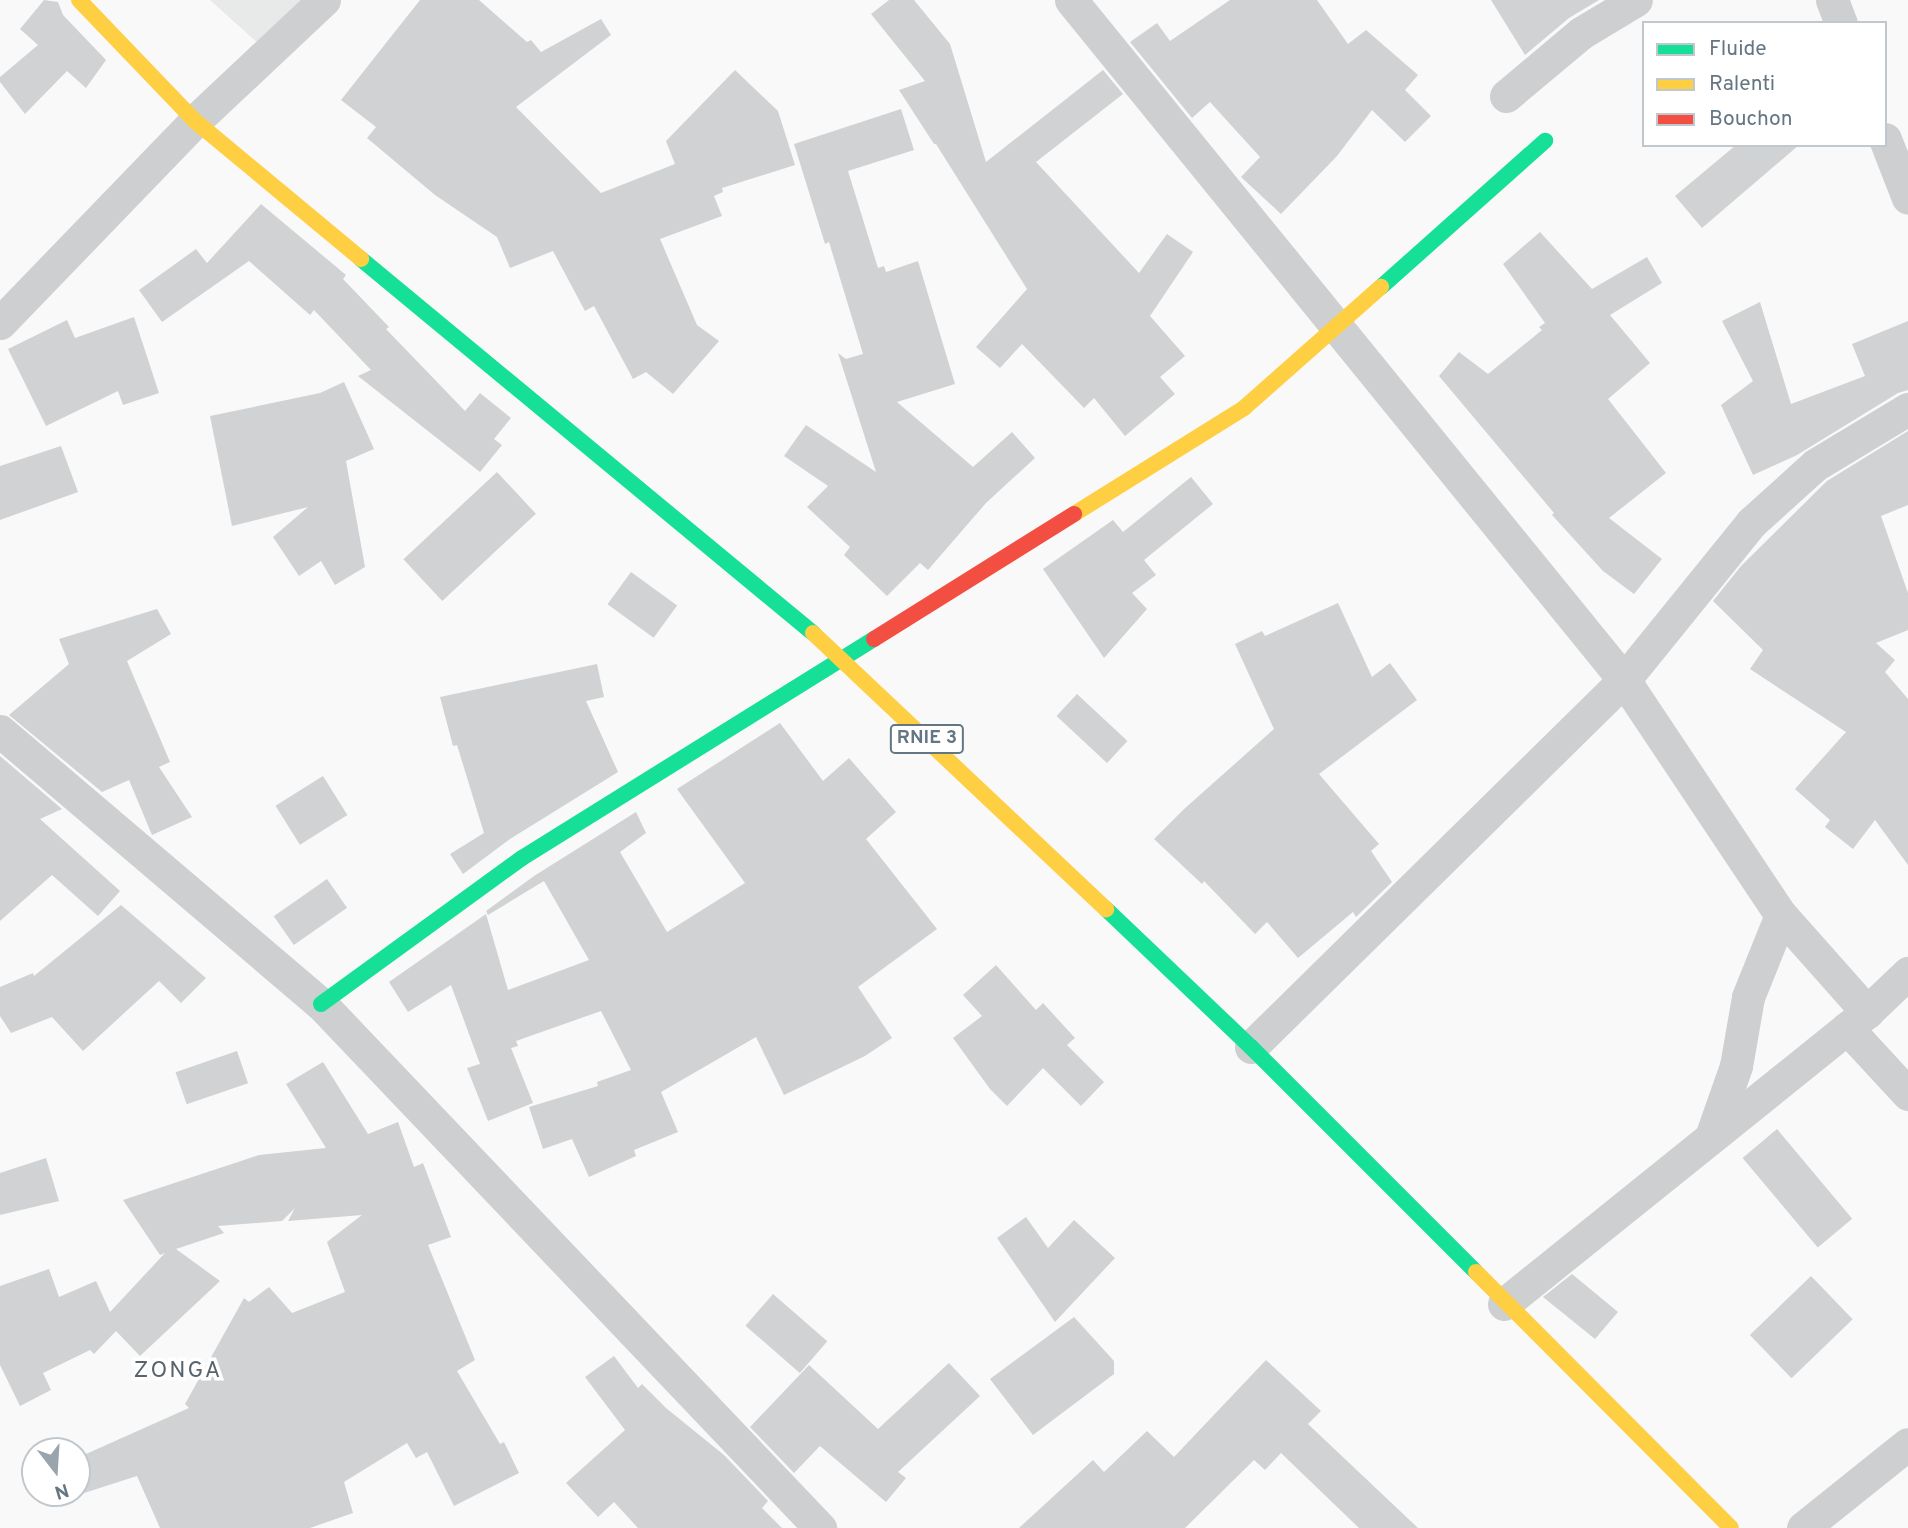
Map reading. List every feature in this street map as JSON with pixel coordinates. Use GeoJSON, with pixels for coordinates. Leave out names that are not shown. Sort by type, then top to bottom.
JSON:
{"type":"FeatureCollection","features":[{"type":"Feature","properties":{"kind":"main road","name":"RNIE 3"},"geometry":{"type":"LineString","coordinates":[[79,0],[195,121],[842,657],[1251,1046],[1504,1304],[1731,1528]]}},
{"type":"Feature","properties":{"kind":"main road"},"geometry":{"type":"LineString","coordinates":[[321,1004],[522,858],[1244,408],[1545,141]]}},
{"type":"Feature","properties":{"kind":"street"},"geometry":{"type":"LineString","coordinates":[[0,323],[195,121],[324,0]]}},
{"type":"Feature","properties":{"kind":"street"},"geometry":{"type":"LineString","coordinates":[[1071,0],[1624,680],[1781,915],[1908,1094]]}},
{"type":"Feature","properties":{"kind":"street"},"geometry":{"type":"LineString","coordinates":[[1506,96],[1581,33],[1636,0]]}},
{"type":"Feature","properties":{"kind":"street"},"geometry":{"type":"LineString","coordinates":[[1832,0],[1840,21]]}},
{"type":"Feature","properties":{"kind":"street"},"geometry":{"type":"LineString","coordinates":[[1887,144],[1908,198]]}},
{"type":"Feature","properties":{"kind":"street"},"geometry":{"type":"LineString","coordinates":[[1251,1046],[1624,680],[1752,522],[1815,465],[1908,410]]}},
{"type":"Feature","properties":{"kind":"street"},"geometry":{"type":"LineString","coordinates":[[0,731],[321,1004],[820,1528]]}},
{"type":"Feature","properties":{"kind":"street"},"geometry":{"type":"LineString","coordinates":[[1711,1137],[1736,1066],[1748,997],[1781,915]]}},
{"type":"Feature","properties":{"kind":"street"},"geometry":{"type":"LineString","coordinates":[[1504,1304],[1857,1020],[1908,973]]}},
{"type":"Feature","properties":{"kind":"street"},"geometry":{"type":"LineString","coordinates":[[1803,1528],[1908,1444]]}},
{"type":"Feature","properties":{"kind":"shaded area"},"geometry":{"type":"Polygon","coordinates":[[[210,0],[320,0],[273,57],[210,0]]]}},
{"type":"Feature","properties":{"kind":"building"},"geometry":{"type":"Polygon","coordinates":[[[44,0],[58,2],[63,15],[106,60],[86,88],[67,71],[25,114],[0,82],[0,77],[38,45],[20,29],[44,0]]]}},
{"type":"Feature","properties":{"kind":"building"},"geometry":{"type":"Polygon","coordinates":[[[420,0],[479,0],[527,42],[531,40],[541,52],[601,19],[611,35],[516,107],[601,193],[675,164],[666,141],[735,70],[778,111],[795,165],[722,188],[723,192],[714,196],[722,216],[660,239],[697,325],[719,341],[673,394],[646,372],[633,379],[594,306],[585,311],[553,251],[510,268],[497,237],[435,195],[367,138],[376,127],[341,100],[420,0]]]}},
{"type":"Feature","properties":{"kind":"building"},"geometry":{"type":"Polygon","coordinates":[[[889,0],[914,0],[950,44],[986,162],[1103,70],[1123,94],[1036,162],[1139,273],[1167,234],[1193,252],[1150,316],[1185,356],[1160,377],[1175,394],[1125,436],[1094,398],[1084,408],[1022,344],[1000,368],[976,347],[1027,289],[899,90],[925,81],[871,14],[889,0]]]}},
{"type":"Feature","properties":{"kind":"building"},"geometry":{"type":"Polygon","coordinates":[[[1230,0],[1317,0],[1348,44],[1366,30],[1418,75],[1405,90],[1431,116],[1405,142],[1372,110],[1337,156],[1281,214],[1241,177],[1260,157],[1210,102],[1192,118],[1130,42],[1157,23],[1170,41],[1230,0]]]}},
{"type":"Feature","properties":{"kind":"building"},"geometry":{"type":"Polygon","coordinates":[[[1491,0],[1599,0],[1569,18],[1525,55],[1491,0]]]}},
{"type":"Feature","properties":{"kind":"building"},"geometry":{"type":"Polygon","coordinates":[[[901,109],[914,150],[848,171],[878,268],[884,266],[886,272],[918,261],[955,384],[897,402],[973,467],[1012,432],[1035,458],[986,503],[928,570],[920,563],[887,596],[844,555],[850,547],[807,507],[828,486],[784,456],[806,425],[876,472],[838,353],[846,359],[863,354],[829,242],[825,244],[794,144],[901,109]]]}},
{"type":"Feature","properties":{"kind":"building"},"geometry":{"type":"Polygon","coordinates":[[[1734,147],[1797,147],[1702,228],[1675,196],[1734,147]]]}},
{"type":"Feature","properties":{"kind":"building"},"geometry":{"type":"Polygon","coordinates":[[[261,204],[346,275],[343,279],[389,327],[386,329],[465,411],[480,393],[511,418],[494,439],[502,445],[480,472],[358,376],[371,370],[314,310],[310,315],[249,261],[162,322],[139,290],[196,249],[207,263],[261,204]]]}},
{"type":"Feature","properties":{"kind":"building"},"geometry":{"type":"Polygon","coordinates":[[[1540,232],[1592,289],[1647,257],[1662,283],[1610,315],[1650,363],[1608,399],[1666,473],[1609,518],[1662,559],[1634,594],[1603,571],[1552,515],[1554,513],[1439,376],[1459,352],[1488,374],[1542,330],[1539,327],[1545,323],[1503,264],[1540,232]]]}},
{"type":"Feature","properties":{"kind":"building"},"geometry":{"type":"Polygon","coordinates":[[[1760,302],[1791,404],[1865,376],[1852,344],[1908,321],[1908,390],[1898,393],[1797,455],[1753,475],[1721,405],[1753,381],[1722,321],[1760,302]]]}},
{"type":"Feature","properties":{"kind":"building"},"geometry":{"type":"Polygon","coordinates":[[[134,317],[159,393],[123,405],[118,391],[46,426],[8,349],[67,320],[75,338],[134,317]]]}},
{"type":"Feature","properties":{"kind":"building"},"geometry":{"type":"Polygon","coordinates":[[[344,382],[374,449],[346,461],[365,567],[335,585],[321,561],[299,576],[273,537],[308,507],[232,526],[210,416],[320,393],[344,382]]]}},
{"type":"Feature","properties":{"kind":"building"},"geometry":{"type":"Polygon","coordinates":[[[1908,431],[1908,505],[1881,516],[1908,593],[1908,630],[1876,643],[1895,660],[1885,672],[1908,699],[1908,865],[1875,820],[1853,849],[1825,827],[1830,820],[1795,789],[1846,732],[1750,669],[1763,650],[1713,601],[1741,566],[1827,481],[1908,431]]]}},
{"type":"Feature","properties":{"kind":"building"},"geometry":{"type":"Polygon","coordinates":[[[61,446],[78,492],[0,520],[0,466],[61,446]]]}},
{"type":"Feature","properties":{"kind":"building"},"geometry":{"type":"Polygon","coordinates":[[[497,472],[536,514],[442,601],[403,559],[497,472]]]}},
{"type":"Feature","properties":{"kind":"building"},"geometry":{"type":"Polygon","coordinates":[[[1191,477],[1213,504],[1144,560],[1156,575],[1132,593],[1147,609],[1104,658],[1043,569],[1113,520],[1123,532],[1191,477]]]}},
{"type":"Feature","properties":{"kind":"building"},"geometry":{"type":"Polygon","coordinates":[[[631,572],[677,606],[654,638],[607,604],[631,572]]]}},
{"type":"Feature","properties":{"kind":"building"},"geometry":{"type":"Polygon","coordinates":[[[1338,603],[1372,677],[1390,663],[1417,700],[1319,774],[1379,844],[1371,851],[1392,882],[1356,917],[1353,912],[1298,958],[1267,922],[1255,934],[1204,881],[1202,884],[1154,839],[1274,729],[1235,644],[1262,631],[1265,636],[1338,603]]]}},
{"type":"Feature","properties":{"kind":"building"},"geometry":{"type":"Polygon","coordinates":[[[157,609],[171,634],[127,661],[170,762],[159,767],[192,817],[152,835],[129,780],[102,792],[9,715],[69,664],[59,639],[157,609]]]}},
{"type":"Feature","properties":{"kind":"building"},"geometry":{"type":"Polygon","coordinates":[[[597,664],[604,697],[586,701],[618,772],[510,839],[463,874],[450,854],[484,833],[457,745],[453,746],[440,697],[597,664]]]}},
{"type":"Feature","properties":{"kind":"building"},"geometry":{"type":"Polygon","coordinates":[[[1077,694],[1127,741],[1107,763],[1057,716],[1077,694]]]}},
{"type":"Feature","properties":{"kind":"building"},"geometry":{"type":"Polygon","coordinates":[[[780,723],[823,781],[849,758],[896,812],[866,839],[937,929],[858,987],[892,1038],[865,1056],[784,1095],[756,1037],[661,1092],[678,1132],[634,1150],[636,1156],[589,1177],[572,1139],[543,1149],[529,1107],[598,1086],[597,1082],[631,1070],[601,1011],[516,1041],[518,1046],[511,1048],[533,1103],[488,1121],[467,1068],[480,1064],[451,985],[408,1012],[389,982],[486,914],[508,990],[589,960],[544,881],[488,915],[486,911],[534,876],[636,812],[646,833],[620,852],[667,932],[745,883],[677,789],[780,723]]]}},
{"type":"Feature","properties":{"kind":"building"},"geometry":{"type":"Polygon","coordinates":[[[0,756],[62,809],[40,819],[120,891],[98,916],[52,875],[0,921],[0,756]]]}},
{"type":"Feature","properties":{"kind":"building"},"geometry":{"type":"Polygon","coordinates":[[[323,776],[347,815],[300,845],[276,806],[323,776]]]}},
{"type":"Feature","properties":{"kind":"building"},"geometry":{"type":"Polygon","coordinates":[[[327,879],[347,908],[294,945],[274,916],[327,879]]]}},
{"type":"Feature","properties":{"kind":"building"},"geometry":{"type":"Polygon","coordinates":[[[121,905],[206,978],[181,1003],[159,981],[83,1051],[52,1017],[11,1033],[0,1016],[0,987],[33,973],[34,976],[121,905]]]}},
{"type":"Feature","properties":{"kind":"building"},"geometry":{"type":"Polygon","coordinates":[[[996,965],[1036,1010],[1043,1003],[1075,1038],[1067,1045],[1104,1082],[1081,1106],[1043,1068],[1007,1106],[990,1089],[953,1038],[982,1016],[963,995],[996,965]]]}},
{"type":"Feature","properties":{"kind":"building"},"geometry":{"type":"Polygon","coordinates":[[[237,1051],[248,1083],[187,1104],[176,1072],[237,1051]]]}},
{"type":"Feature","properties":{"kind":"building"},"geometry":{"type":"Polygon","coordinates":[[[323,1062],[368,1134],[398,1122],[414,1167],[423,1163],[451,1237],[428,1245],[475,1360],[457,1371],[500,1444],[504,1442],[519,1473],[454,1506],[427,1452],[416,1458],[407,1443],[344,1482],[353,1513],[310,1528],[160,1528],[137,1476],[91,1491],[91,1452],[189,1408],[185,1404],[244,1298],[249,1302],[269,1287],[292,1313],[345,1292],[327,1242],[362,1215],[288,1221],[295,1208],[282,1221],[218,1226],[224,1233],[176,1249],[220,1281],[140,1356],[116,1331],[94,1354],[90,1350],[43,1373],[51,1390],[20,1406],[0,1365],[0,1286],[49,1269],[59,1297],[96,1281],[110,1312],[165,1253],[160,1255],[123,1200],[259,1155],[326,1148],[286,1084],[323,1062]]]}},
{"type":"Feature","properties":{"kind":"building"},"geometry":{"type":"Polygon","coordinates":[[[1777,1129],[1852,1219],[1818,1248],[1743,1158],[1777,1129]]]}},
{"type":"Feature","properties":{"kind":"building"},"geometry":{"type":"Polygon","coordinates":[[[46,1158],[59,1201],[0,1215],[0,1173],[46,1158]]]}},
{"type":"Feature","properties":{"kind":"building"},"geometry":{"type":"Polygon","coordinates":[[[1026,1217],[1048,1248],[1074,1220],[1115,1258],[1055,1322],[997,1238],[1026,1217]]]}},
{"type":"Feature","properties":{"kind":"building"},"geometry":{"type":"Polygon","coordinates":[[[1572,1274],[1618,1312],[1595,1339],[1543,1297],[1572,1274]]]}},
{"type":"Feature","properties":{"kind":"building"},"geometry":{"type":"Polygon","coordinates":[[[1811,1276],[1853,1319],[1792,1378],[1750,1335],[1811,1276]]]}},
{"type":"Feature","properties":{"kind":"building"},"geometry":{"type":"Polygon","coordinates":[[[773,1294],[827,1341],[800,1373],[745,1326],[773,1294]]]}},
{"type":"Feature","properties":{"kind":"building"},"geometry":{"type":"Polygon","coordinates":[[[1074,1317],[1114,1361],[1114,1374],[1033,1435],[990,1379],[1074,1317]]]}},
{"type":"Feature","properties":{"kind":"building"},"geometry":{"type":"Polygon","coordinates":[[[614,1356],[638,1388],[642,1384],[666,1408],[724,1455],[768,1501],[762,1508],[782,1528],[638,1528],[614,1502],[598,1517],[566,1483],[625,1430],[585,1377],[614,1356]]]}},
{"type":"Feature","properties":{"kind":"building"},"geometry":{"type":"Polygon","coordinates":[[[1266,1360],[1321,1411],[1308,1424],[1418,1528],[1359,1528],[1281,1453],[1265,1470],[1254,1460],[1185,1528],[1019,1528],[1093,1460],[1104,1472],[1147,1431],[1174,1457],[1266,1360]]]}},
{"type":"Feature","properties":{"kind":"building"},"geometry":{"type":"Polygon","coordinates":[[[949,1363],[980,1396],[898,1472],[906,1478],[886,1502],[820,1446],[794,1473],[750,1427],[809,1365],[878,1429],[949,1363]]]}},
{"type":"Feature","properties":{"kind":"traffic: fast"},"geometry":{"type":"LineString","coordinates":[[1381,287],[1545,141]]}},
{"type":"Feature","properties":{"kind":"traffic: fast"},"geometry":{"type":"LineString","coordinates":[[361,259],[813,633]]}},
{"type":"Feature","properties":{"kind":"traffic: fast"},"geometry":{"type":"LineString","coordinates":[[321,1004],[522,858],[874,639]]}},
{"type":"Feature","properties":{"kind":"traffic: fast"},"geometry":{"type":"LineString","coordinates":[[1106,909],[1251,1047],[1476,1272]]}},
{"type":"Feature","properties":{"kind":"traffic: slow"},"geometry":{"type":"LineString","coordinates":[[79,0],[195,121],[361,259]]}},
{"type":"Feature","properties":{"kind":"traffic: slow"},"geometry":{"type":"LineString","coordinates":[[1074,514],[1244,408],[1381,287]]}},
{"type":"Feature","properties":{"kind":"traffic: slow"},"geometry":{"type":"LineString","coordinates":[[813,633],[1106,909]]}},
{"type":"Feature","properties":{"kind":"traffic: slow"},"geometry":{"type":"LineString","coordinates":[[1476,1272],[1731,1528]]}},
{"type":"Feature","properties":{"kind":"traffic: jam"},"geometry":{"type":"LineString","coordinates":[[874,639],[1074,514]]}},
{"type":"Feature","properties":{"kind":"district","name":"ZONGA"},"geometry":{"type":"Point","coordinates":[178,1372]}}]}
